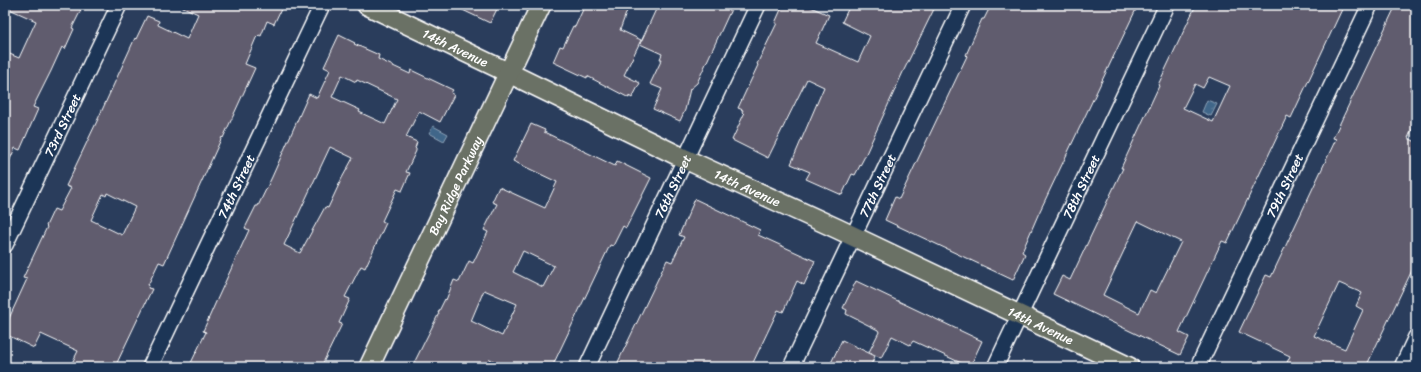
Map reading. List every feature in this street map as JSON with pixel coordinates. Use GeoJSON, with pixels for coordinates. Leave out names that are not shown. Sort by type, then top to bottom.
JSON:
{"type":"FeatureCollection","features":[{"type":"Feature","properties":{"kind":"main road","name":"14th Avenue"},"geometry":{"type":"LineString","coordinates":[[367,5],[509,72],[685,159],[853,236],[1129,367]]}},
{"type":"Feature","properties":{"kind":"main road","name":"Bay Ridge Parkway"},"geometry":{"type":"LineString","coordinates":[[369,367],[541,5]]}},
{"type":"Feature","properties":{"kind":"street","name":"73rd Street"},"geometry":{"type":"LineString","coordinates":[[5,245],[119,5]]}},
{"type":"Feature","properties":{"kind":"street","name":"74th Street"},"geometry":{"type":"LineString","coordinates":[[150,367],[322,5]]}},
{"type":"Feature","properties":{"kind":"street","name":"76th Street"},"geometry":{"type":"LineString","coordinates":[[587,367],[758,5]]}},
{"type":"Feature","properties":{"kind":"street","name":"77th Street"},"geometry":{"type":"LineString","coordinates":[[791,367],[963,5]]}},
{"type":"Feature","properties":{"kind":"street","name":"78th Street"},"geometry":{"type":"LineString","coordinates":[[995,367],[1167,5]]}},
{"type":"Feature","properties":{"kind":"street","name":"79th Street"},"geometry":{"type":"LineString","coordinates":[[1198,367],[1370,5]]}},
{"type":"Feature","properties":{"kind":"street"},"geometry":{"type":"LineString","coordinates":[[1402,367],[1416,337]]}},
{"type":"Feature","properties":{"kind":"water"},"geometry":{"type":"Polygon","coordinates":[[[1207,100],[1217,104],[1211,116],[1202,112],[1207,100]]]}},
{"type":"Feature","properties":{"kind":"water"},"geometry":{"type":"Polygon","coordinates":[[[433,126],[448,134],[444,141],[429,133],[433,126]]]}},
{"type":"Feature","properties":{"kind":"building"},"geometry":{"type":"Polygon","coordinates":[[[5,5],[79,5],[78,8],[81,10],[72,28],[74,29],[65,49],[62,47],[33,107],[38,109],[20,150],[15,148],[5,171],[5,52],[19,58],[36,21],[5,7],[5,5]]]}},
{"type":"Feature","properties":{"kind":"building"},"geometry":{"type":"Polygon","coordinates":[[[179,5],[283,5],[274,24],[267,21],[261,36],[259,35],[256,38],[245,64],[255,68],[164,264],[159,262],[148,285],[148,288],[152,289],[115,367],[70,367],[78,351],[41,334],[34,348],[5,334],[5,327],[27,279],[23,278],[47,227],[46,226],[54,209],[59,211],[71,188],[66,186],[135,38],[136,39],[147,16],[159,21],[158,25],[187,39],[198,14],[179,5]],[[107,193],[106,196],[103,194],[91,220],[122,235],[135,207],[107,193]]]}},
{"type":"Feature","properties":{"kind":"building"},"geometry":{"type":"Polygon","coordinates":[[[452,5],[499,5],[490,23],[452,5]]]}},
{"type":"Feature","properties":{"kind":"building"},"geometry":{"type":"Polygon","coordinates":[[[585,5],[629,5],[620,30],[641,40],[624,75],[640,83],[632,98],[629,96],[629,98],[587,76],[587,78],[553,62],[560,46],[563,47],[573,26],[575,27],[585,5]]]}},
{"type":"Feature","properties":{"kind":"building"},"geometry":{"type":"Polygon","coordinates":[[[658,5],[733,5],[697,83],[690,89],[685,110],[680,121],[653,109],[662,89],[650,84],[662,59],[660,59],[662,54],[640,44],[658,5]]]}},
{"type":"Feature","properties":{"kind":"building"},"geometry":{"type":"Polygon","coordinates":[[[783,5],[806,5],[829,15],[816,43],[858,62],[870,36],[842,22],[850,5],[925,5],[934,9],[903,72],[864,158],[855,175],[852,174],[842,195],[806,179],[810,172],[791,164],[824,87],[807,79],[768,158],[732,140],[744,114],[742,112],[743,110],[738,108],[777,23],[775,23],[783,5]]]}},
{"type":"Feature","properties":{"kind":"building"},"geometry":{"type":"Polygon","coordinates":[[[991,5],[1138,5],[1038,215],[1022,252],[1025,254],[1013,280],[885,220],[895,197],[899,199],[967,56],[966,55],[982,19],[984,19],[991,5]]]}},
{"type":"Feature","properties":{"kind":"building"},"geometry":{"type":"Polygon","coordinates":[[[1196,5],[1344,5],[1291,118],[1287,116],[1227,243],[1222,241],[1179,332],[1189,337],[1180,355],[1053,294],[1062,276],[1070,280],[1123,168],[1121,168],[1159,86],[1158,85],[1196,5]],[[1209,77],[1203,88],[1195,84],[1183,108],[1213,122],[1230,86],[1209,77]],[[1138,221],[1103,295],[1139,313],[1150,290],[1156,293],[1181,242],[1138,221]]]}},
{"type":"Feature","properties":{"kind":"building"},"geometry":{"type":"Polygon","coordinates":[[[1396,5],[1416,5],[1416,77],[1410,90],[1416,93],[1416,121],[1408,138],[1416,142],[1416,262],[1366,367],[1285,367],[1290,356],[1239,332],[1266,275],[1271,277],[1336,139],[1333,138],[1396,5]],[[1339,283],[1314,336],[1345,349],[1363,310],[1356,306],[1362,293],[1339,283]]]}},
{"type":"Feature","properties":{"kind":"building"},"geometry":{"type":"Polygon","coordinates":[[[339,35],[355,43],[354,44],[379,55],[378,59],[410,74],[411,70],[453,90],[451,93],[454,95],[440,122],[419,111],[406,137],[417,142],[415,148],[416,151],[406,172],[410,173],[402,191],[397,189],[382,221],[386,223],[365,268],[361,266],[345,297],[350,299],[339,323],[342,324],[321,367],[189,367],[206,332],[203,331],[249,230],[245,228],[272,177],[309,94],[317,98],[330,70],[324,67],[339,35]],[[342,75],[332,97],[385,124],[397,99],[357,80],[356,82],[342,75]],[[330,147],[284,245],[300,253],[325,207],[328,208],[353,158],[330,147]]]}},
{"type":"Feature","properties":{"kind":"building"},"geometry":{"type":"Polygon","coordinates":[[[531,124],[545,130],[544,132],[615,166],[617,161],[651,178],[626,228],[623,226],[613,246],[610,245],[552,367],[505,367],[490,359],[486,367],[412,367],[445,299],[446,300],[454,280],[459,282],[469,261],[473,263],[488,232],[484,230],[497,204],[492,202],[499,187],[545,208],[557,182],[513,161],[531,124]],[[523,251],[513,272],[543,287],[554,266],[523,251]],[[484,290],[471,321],[502,336],[517,304],[484,290]]]}},
{"type":"Feature","properties":{"kind":"building"},"geometry":{"type":"Polygon","coordinates":[[[695,199],[760,230],[758,235],[815,261],[804,285],[797,281],[783,312],[778,310],[751,367],[628,367],[618,362],[667,260],[672,262],[684,237],[679,235],[695,199]]]}},
{"type":"Feature","properties":{"kind":"building"},"geometry":{"type":"Polygon","coordinates":[[[856,281],[982,341],[970,367],[913,341],[910,345],[892,336],[881,358],[869,352],[879,332],[878,330],[846,314],[847,310],[843,308],[856,281]]]}},
{"type":"Feature","properties":{"kind":"building"},"geometry":{"type":"Polygon","coordinates":[[[842,340],[875,356],[870,367],[829,367],[842,340]]]}}]}
